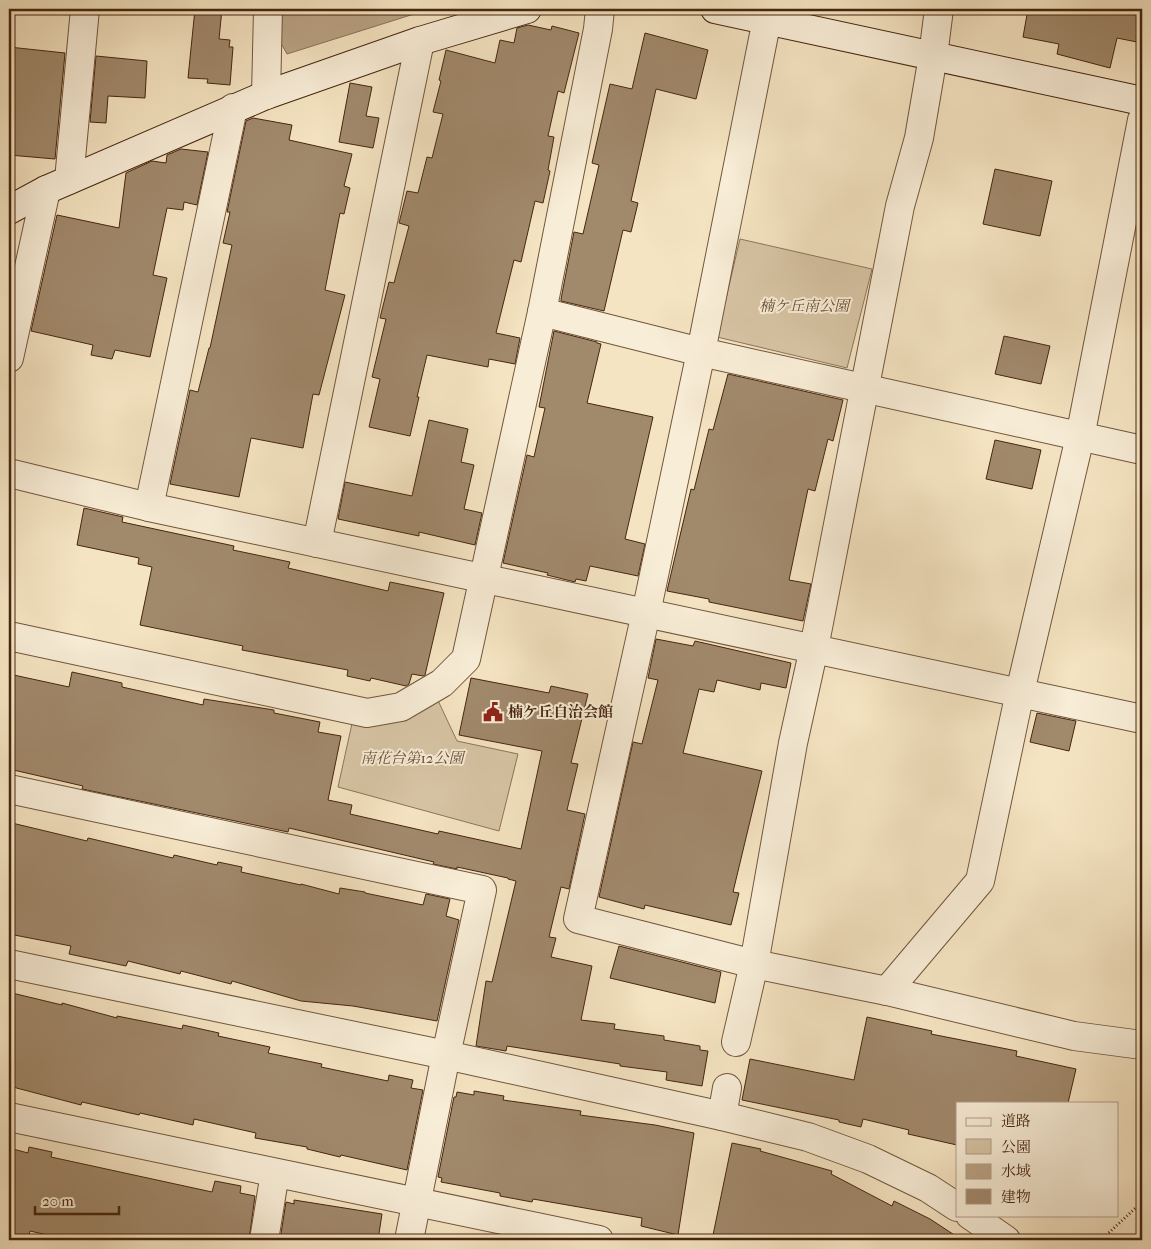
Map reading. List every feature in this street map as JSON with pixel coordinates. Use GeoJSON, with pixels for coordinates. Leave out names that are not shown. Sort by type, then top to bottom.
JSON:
{"type":"FeatureCollection","features":[{"type":"Feature","properties":{"kind":"street"},"geometry":{"type":"LineString","coordinates":[[9,358],[57,185],[85,9]]}},
{"type":"Feature","properties":{"kind":"street"},"geometry":{"type":"LineString","coordinates":[[266,95],[268,9]]}},
{"type":"Feature","properties":{"kind":"street"},"geometry":{"type":"LineString","coordinates":[[9,210],[57,185],[266,95],[420,42],[527,9]]}},
{"type":"Feature","properties":{"kind":"street"},"geometry":{"type":"LineString","coordinates":[[9,636],[367,713],[401,707],[442,683],[466,660],[542,312],[598,29],[600,9]]}},
{"type":"Feature","properties":{"kind":"street"},"geometry":{"type":"LineString","coordinates":[[715,9],[768,14],[933,56],[1142,101]]}},
{"type":"Feature","properties":{"kind":"street"},"geometry":{"type":"LineString","coordinates":[[736,1042],[754,964],[793,743],[814,648],[900,206],[919,138],[939,9]]}},
{"type":"Feature","properties":{"kind":"street"},"geometry":{"type":"LineString","coordinates":[[768,14],[701,352],[578,919],[754,964],[887,991],[1074,1036],[1142,1045]]}},
{"type":"Feature","properties":{"kind":"street"},"geometry":{"type":"LineString","coordinates":[[317,543],[420,42]]}},
{"type":"Feature","properties":{"kind":"street"},"geometry":{"type":"LineString","coordinates":[[149,507],[233,108]]}},
{"type":"Feature","properties":{"kind":"street"},"geometry":{"type":"LineString","coordinates":[[887,991],[980,881],[1020,692],[1080,437],[1142,120]]}},
{"type":"Feature","properties":{"kind":"street"},"geometry":{"type":"LineString","coordinates":[[542,312],[701,352],[1142,450]]}},
{"type":"Feature","properties":{"kind":"street"},"geometry":{"type":"LineString","coordinates":[[9,473],[149,507],[1142,719]]}},
{"type":"Feature","properties":{"kind":"street"},"geometry":{"type":"LineString","coordinates":[[9,789],[482,890],[446,1055],[409,1240]]}},
{"type":"Feature","properties":{"kind":"street"},"geometry":{"type":"LineString","coordinates":[[9,964],[446,1055],[808,1137],[868,1158],[928,1188],[956,1206]]}},
{"type":"Feature","properties":{"kind":"street"},"geometry":{"type":"LineString","coordinates":[[722,1116],[727,1088]]}},
{"type":"Feature","properties":{"kind":"street"},"geometry":{"type":"LineString","coordinates":[[9,1117],[599,1240]]}},
{"type":"Feature","properties":{"kind":"street"},"geometry":{"type":"LineString","coordinates":[[264,1240],[275,1173]]}},
{"type":"Feature","properties":{"kind":"street"},"geometry":{"type":"LineString","coordinates":[[971,1216],[1006,1240]]}},
{"type":"Feature","properties":{"kind":"path"},"geometry":{"type":"LineString","coordinates":[[1101,1240],[1142,1202]]}},
{"type":"Feature","properties":{"kind":"green space","name":"楠ケ丘南公園"},"geometry":{"type":"Polygon","coordinates":[[[740,239],[872,269],[847,368],[717,337],[740,239]]]}},
{"type":"Feature","properties":{"kind":"green space","name":"南花台第12公園"},"geometry":{"type":"Polygon","coordinates":[[[434,692],[457,741],[518,754],[499,831],[338,787],[353,719],[434,692]]]}},
{"type":"Feature","properties":{"kind":"water"},"geometry":{"type":"Polygon","coordinates":[[[281,9],[430,9],[287,54],[278,38],[281,9]]]}},
{"type":"Feature","properties":{"kind":"building"},"geometry":{"type":"Polygon","coordinates":[[[195,9],[222,9],[219,39],[230,40],[229,47],[233,47],[230,85],[207,83],[208,79],[188,78],[195,9]]]}},
{"type":"Feature","properties":{"kind":"building"},"geometry":{"type":"Polygon","coordinates":[[[1028,9],[1142,9],[1142,21],[1137,42],[1117,38],[1110,68],[1057,54],[1059,44],[1023,37],[1028,9]]]}},
{"type":"Feature","properties":{"kind":"building"},"geometry":{"type":"Polygon","coordinates":[[[528,25],[551,30],[552,26],[579,33],[564,93],[558,91],[548,136],[554,137],[548,170],[550,171],[543,203],[535,201],[521,262],[514,260],[496,333],[520,338],[515,364],[489,359],[488,367],[427,355],[410,436],[369,427],[380,379],[372,377],[386,319],[380,318],[389,282],[394,283],[409,226],[399,223],[407,191],[418,193],[427,157],[432,158],[443,114],[433,112],[446,50],[495,63],[500,40],[514,43],[517,28],[528,25]]]}},
{"type":"Feature","properties":{"kind":"building"},"geometry":{"type":"Polygon","coordinates":[[[645,33],[708,50],[696,99],[656,89],[631,201],[638,203],[631,232],[623,230],[604,311],[561,301],[561,299],[574,232],[583,234],[599,165],[592,163],[610,84],[632,89],[645,33]]]}},
{"type":"Feature","properties":{"kind":"building"},"geometry":{"type":"Polygon","coordinates":[[[9,47],[65,53],[55,159],[9,155],[9,47]]]}},
{"type":"Feature","properties":{"kind":"building"},"geometry":{"type":"Polygon","coordinates":[[[96,56],[147,61],[145,98],[108,96],[106,123],[90,122],[96,56]]]}},
{"type":"Feature","properties":{"kind":"building"},"geometry":{"type":"Polygon","coordinates":[[[350,83],[372,87],[366,116],[379,118],[373,148],[339,142],[350,83]]]}},
{"type":"Feature","properties":{"kind":"building"},"geometry":{"type":"Polygon","coordinates":[[[253,118],[292,125],[289,140],[352,154],[344,186],[350,188],[344,214],[340,213],[325,290],[345,295],[319,395],[313,394],[303,448],[251,438],[239,497],[170,484],[190,390],[198,392],[210,348],[232,245],[223,243],[230,212],[227,212],[246,121],[253,118]]]}},
{"type":"Feature","properties":{"kind":"building"},"geometry":{"type":"Polygon","coordinates":[[[181,149],[208,152],[197,205],[184,202],[183,210],[167,208],[153,275],[167,278],[150,357],[115,350],[112,359],[91,355],[93,345],[31,331],[57,215],[119,228],[126,173],[152,161],[166,163],[167,155],[181,149]]]}},
{"type":"Feature","properties":{"kind":"building"},"geometry":{"type":"Polygon","coordinates":[[[995,169],[1052,181],[1040,236],[983,224],[995,169]]]}},
{"type":"Feature","properties":{"kind":"building"},"geometry":{"type":"Polygon","coordinates":[[[554,331],[601,344],[587,403],[653,417],[625,539],[645,544],[638,576],[590,566],[586,581],[576,579],[575,582],[547,575],[548,573],[503,563],[527,455],[534,457],[545,408],[539,407],[554,331]]]}},
{"type":"Feature","properties":{"kind":"building"},"geometry":{"type":"Polygon","coordinates":[[[1004,336],[1050,346],[1041,384],[995,374],[1004,336]]]}},
{"type":"Feature","properties":{"kind":"building"},"geometry":{"type":"Polygon","coordinates":[[[728,374],[843,400],[833,441],[828,439],[815,491],[808,489],[789,580],[811,584],[803,621],[709,602],[709,599],[667,591],[691,489],[694,490],[709,429],[713,430],[728,374]]]}},
{"type":"Feature","properties":{"kind":"building"},"geometry":{"type":"Polygon","coordinates":[[[429,420],[468,429],[461,462],[474,465],[464,509],[482,513],[475,545],[419,532],[419,536],[338,519],[345,482],[412,496],[429,420]]]}},
{"type":"Feature","properties":{"kind":"building"},"geometry":{"type":"Polygon","coordinates":[[[995,440],[1041,450],[1032,489],[986,479],[995,440]]]}},
{"type":"Feature","properties":{"kind":"building"},"geometry":{"type":"Polygon","coordinates":[[[84,508],[123,517],[122,522],[234,546],[233,550],[290,562],[288,568],[388,591],[390,582],[444,593],[425,675],[412,674],[409,684],[406,686],[371,678],[370,681],[347,676],[348,670],[242,650],[243,646],[140,625],[152,567],[138,564],[139,558],[77,545],[84,508]]]}},
{"type":"Feature","properties":{"kind":"building"},"geometry":{"type":"Polygon","coordinates":[[[656,639],[693,646],[695,641],[791,663],[786,688],[761,683],[760,690],[717,680],[714,692],[699,689],[683,753],[762,771],[733,892],[739,893],[731,925],[645,905],[644,909],[599,897],[633,742],[642,744],[658,680],[648,678],[656,639]]]}},
{"type":"Feature","properties":{"kind":"building"},"geometry":{"type":"Polygon","coordinates":[[[72,672],[122,683],[122,687],[203,705],[204,699],[274,710],[274,713],[320,722],[318,732],[341,736],[328,800],[352,805],[350,814],[438,834],[439,831],[521,849],[542,751],[459,735],[471,678],[549,693],[551,686],[588,694],[571,763],[578,764],[567,810],[585,814],[569,889],[561,887],[549,937],[556,938],[551,957],[592,966],[581,1020],[615,1024],[614,1029],[664,1036],[664,1040],[700,1046],[700,1050],[708,1051],[702,1086],[666,1080],[667,1072],[620,1066],[620,1064],[507,1046],[506,1051],[476,1046],[486,981],[492,982],[516,881],[457,867],[457,869],[433,864],[434,862],[289,828],[288,832],[82,789],[83,786],[9,769],[9,674],[69,687],[72,672]]]}},
{"type":"Feature","properties":{"kind":"building"},"geometry":{"type":"Polygon","coordinates":[[[1037,713],[1076,721],[1069,751],[1030,742],[1037,713]]]}},
{"type":"Feature","properties":{"kind":"building"},"geometry":{"type":"Polygon","coordinates":[[[12,823],[87,841],[88,838],[173,858],[174,855],[217,865],[218,862],[242,867],[241,872],[339,894],[340,888],[423,905],[426,894],[450,899],[446,916],[459,920],[437,1021],[353,1006],[301,1001],[232,981],[231,984],[181,971],[180,974],[128,961],[126,966],[69,954],[71,946],[9,934],[9,837],[12,823]]]}},
{"type":"Feature","properties":{"kind":"building"},"geometry":{"type":"Polygon","coordinates":[[[619,946],[721,972],[715,1003],[610,978],[619,946]]]}},
{"type":"Feature","properties":{"kind":"building"},"geometry":{"type":"Polygon","coordinates":[[[12,993],[62,1005],[62,1003],[117,1018],[117,1016],[182,1029],[183,1025],[219,1033],[218,1036],[270,1047],[268,1053],[322,1064],[321,1067],[388,1081],[389,1075],[413,1080],[411,1088],[423,1090],[407,1170],[341,1155],[340,1157],[307,1149],[307,1147],[255,1138],[256,1133],[194,1119],[193,1125],[82,1102],[81,1105],[9,1086],[9,1004],[12,993]]]}},
{"type":"Feature","properties":{"kind":"building"},"geometry":{"type":"Polygon","coordinates":[[[867,1017],[932,1031],[931,1034],[1017,1051],[1016,1056],[1076,1069],[1068,1102],[956,1102],[956,1145],[908,1134],[909,1130],[863,1119],[861,1127],[839,1122],[839,1120],[742,1100],[750,1059],[854,1080],[867,1017]]]}},
{"type":"Feature","properties":{"kind":"building"},"geometry":{"type":"Polygon","coordinates":[[[474,1091],[504,1096],[503,1100],[581,1111],[580,1115],[655,1125],[694,1133],[678,1235],[641,1226],[642,1218],[533,1199],[532,1202],[500,1196],[500,1193],[441,1182],[442,1178],[438,1177],[454,1097],[456,1097],[457,1092],[474,1095],[474,1091]]]}},
{"type":"Feature","properties":{"kind":"building"},"geometry":{"type":"Polygon","coordinates":[[[732,1143],[761,1149],[760,1151],[832,1171],[831,1174],[892,1206],[894,1201],[930,1219],[962,1240],[712,1240],[732,1143]]]}},
{"type":"Feature","properties":{"kind":"building"},"geometry":{"type":"Polygon","coordinates":[[[29,1147],[52,1152],[51,1157],[212,1192],[215,1181],[241,1186],[240,1193],[255,1196],[249,1240],[69,1240],[30,1231],[28,1239],[9,1235],[9,1148],[28,1153],[29,1147]]]}},
{"type":"Feature","properties":{"kind":"building"},"geometry":{"type":"Polygon","coordinates":[[[294,1200],[382,1214],[378,1240],[280,1240],[286,1202],[294,1204],[294,1200]]]}},
{"type":"Feature","properties":{"kind":"place","name":"楠ケ丘自治会館"},"geometry":{"type":"Point","coordinates":[493,712]}}]}
